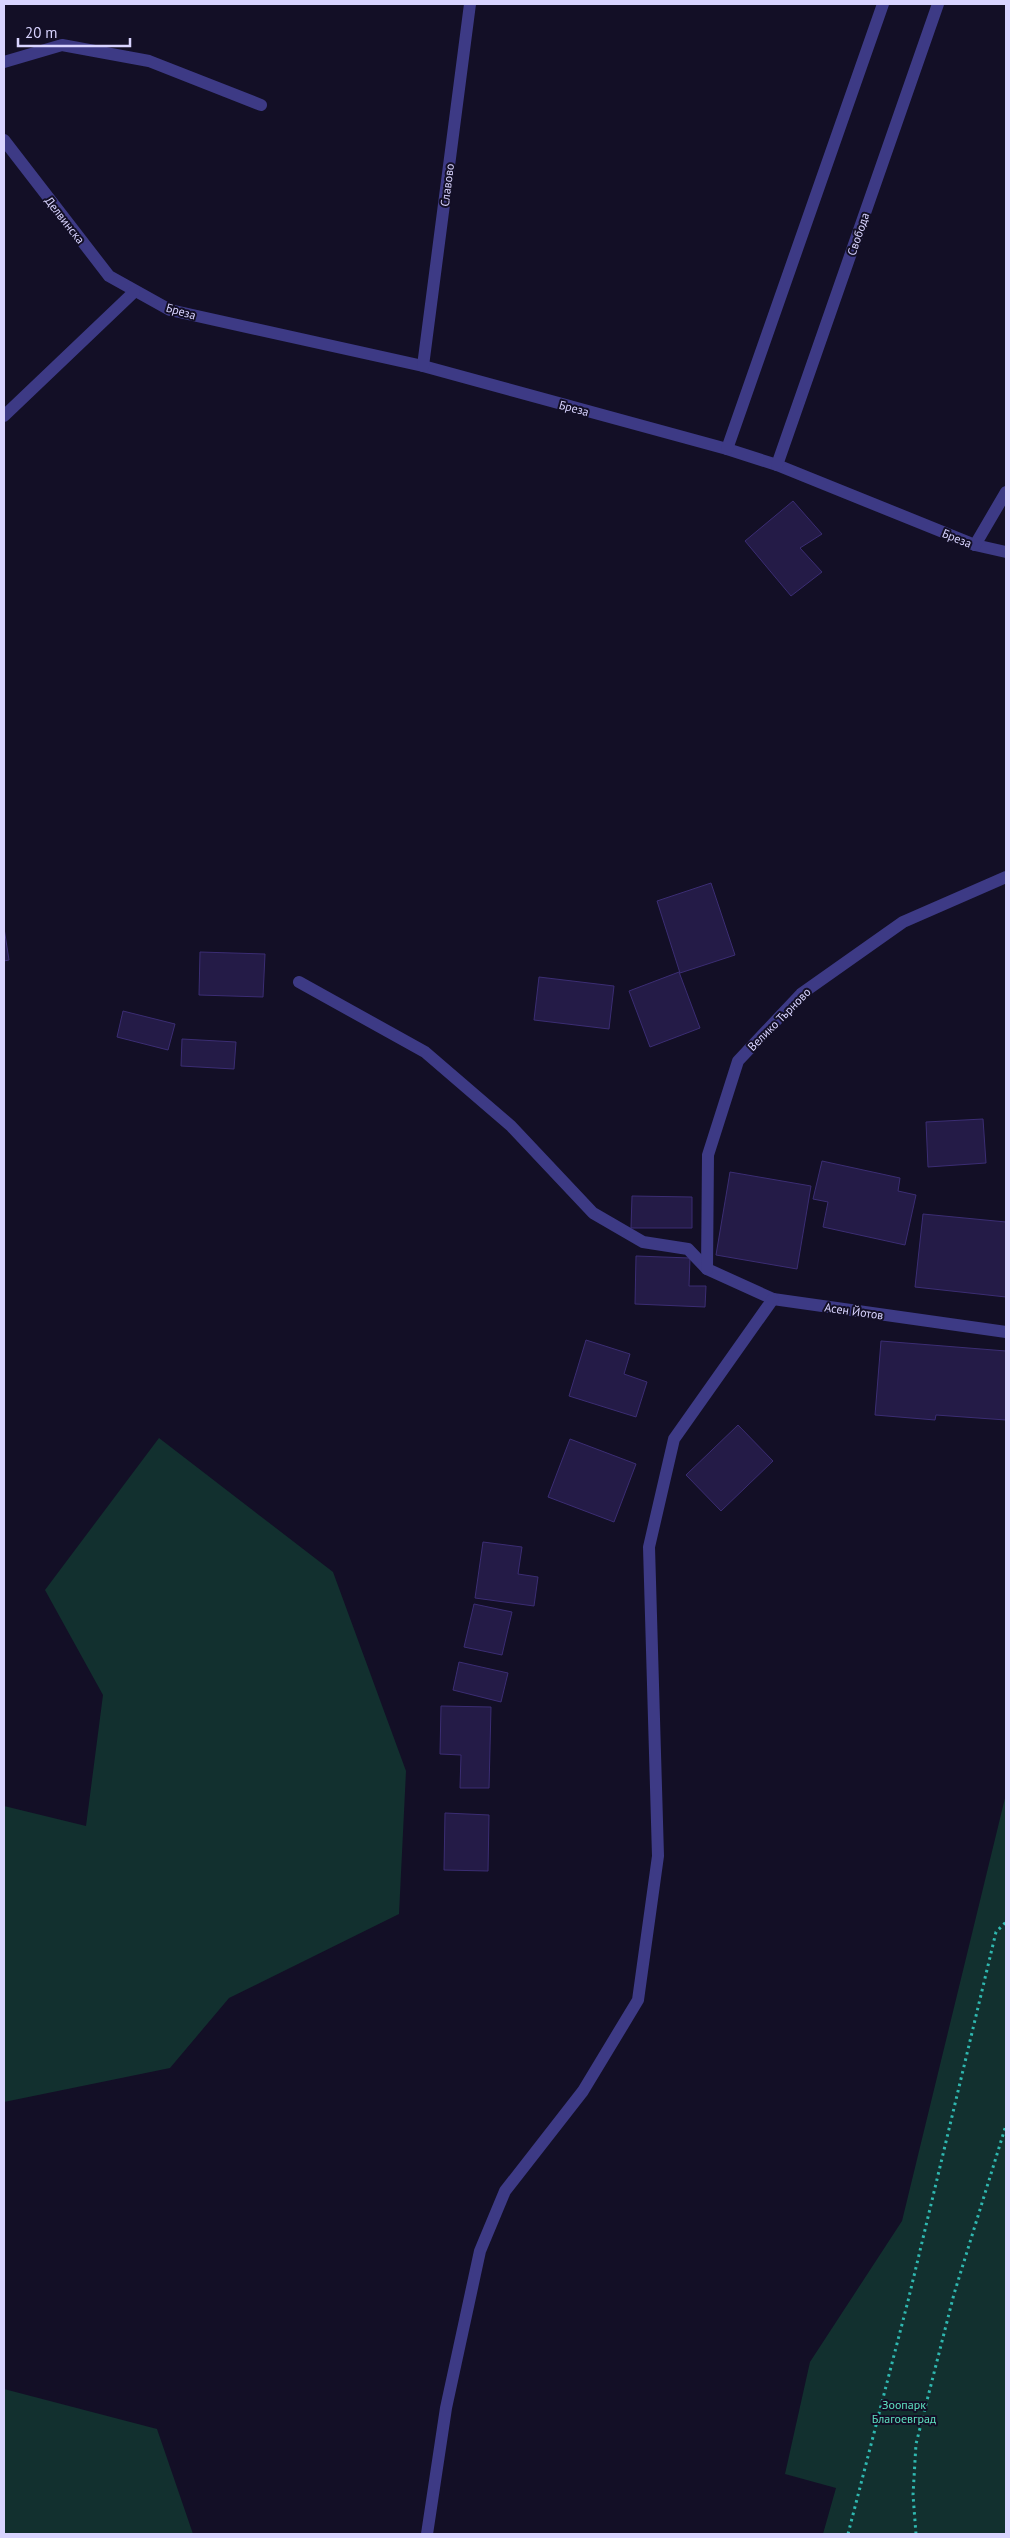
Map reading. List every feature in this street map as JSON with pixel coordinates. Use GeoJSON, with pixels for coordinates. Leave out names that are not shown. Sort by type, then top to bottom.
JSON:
{"type":"FeatureCollection","features":[{"type":"Feature","properties":{"kind":"street","name":"Славово"},"geometry":{"type":"LineString","coordinates":[[423,366],[470,4]]}},
{"type":"Feature","properties":{"kind":"street"},"geometry":{"type":"LineString","coordinates":[[727,449],[883,4]]}},
{"type":"Feature","properties":{"kind":"street","name":"Свобода"},"geometry":{"type":"LineString","coordinates":[[777,465],[938,4]]}},
{"type":"Feature","properties":{"kind":"street"},"geometry":{"type":"LineString","coordinates":[[4,62],[62,45],[150,61],[261,106]]}},
{"type":"Feature","properties":{"kind":"street","name":"Делвинска"},"geometry":{"type":"LineString","coordinates":[[4,140],[109,276],[134,292]]}},
{"type":"Feature","properties":{"kind":"street","name":"Бреза"},"geometry":{"type":"LineString","coordinates":[[134,292],[170,310],[423,366],[727,449],[777,465],[975,545],[1006,552]]}},
{"type":"Feature","properties":{"kind":"street"},"geometry":{"type":"LineString","coordinates":[[4,416],[134,292]]}},
{"type":"Feature","properties":{"kind":"street"},"geometry":{"type":"LineString","coordinates":[[975,545],[1006,492]]}},
{"type":"Feature","properties":{"kind":"street","name":"Велико Търново"},"geometry":{"type":"LineString","coordinates":[[707,1269],[708,1154],[738,1060],[801,994],[904,922],[1006,877]]}},
{"type":"Feature","properties":{"kind":"street"},"geometry":{"type":"LineString","coordinates":[[299,982],[425,1052],[511,1126],[592,1213],[643,1242],[688,1249],[707,1269]]}},
{"type":"Feature","properties":{"kind":"street","name":"Асен Йотов"},"geometry":{"type":"LineString","coordinates":[[707,1269],[773,1299],[1006,1332]]}},
{"type":"Feature","properties":{"kind":"street"},"geometry":{"type":"LineString","coordinates":[[427,2534],[446,2408],[480,2251],[505,2191],[583,2092],[638,2000],[658,1856],[649,1547],[674,1439],[773,1299]]}},
{"type":"Feature","properties":{"kind":"path"},"geometry":{"type":"LineString","coordinates":[[848,2534],[910,2291],[996,1932],[1006,1922]]}},
{"type":"Feature","properties":{"kind":"path"},"geometry":{"type":"LineString","coordinates":[[916,2534],[913,2494],[916,2444],[954,2294],[1006,2125]]}},
{"type":"Feature","properties":{"kind":"green space"},"geometry":{"type":"Polygon","coordinates":[[[159,1438],[333,1572],[406,1771],[399,1914],[229,1998],[170,2068],[4,2102],[4,1806],[86,1826],[103,1695],[45,1590],[159,1438]]]}},
{"type":"Feature","properties":{"kind":"green space","name":"Зоопарк Благоевград"},"geometry":{"type":"Polygon","coordinates":[[[1006,1794],[1006,2534],[823,2534],[836,2488],[785,2474],[810,2362],[902,2221],[1006,1794]]]}},
{"type":"Feature","properties":{"kind":"green space"},"geometry":{"type":"Polygon","coordinates":[[[4,2389],[157,2429],[193,2534],[4,2534],[4,2389]]]}},
{"type":"Feature","properties":{"kind":"building"},"geometry":{"type":"Polygon","coordinates":[[[793,501],[822,534],[800,548],[822,572],[791,596],[745,541],[793,501]]]}},
{"type":"Feature","properties":{"kind":"building"},"geometry":{"type":"Polygon","coordinates":[[[711,883],[735,955],[680,973],[657,901],[711,883]]]}},
{"type":"Feature","properties":{"kind":"building"},"geometry":{"type":"Polygon","coordinates":[[[4,928],[9,960],[4,961],[4,928]]]}},
{"type":"Feature","properties":{"kind":"building"},"geometry":{"type":"Polygon","coordinates":[[[200,952],[265,954],[263,997],[199,995],[200,952]]]}},
{"type":"Feature","properties":{"kind":"building"},"geometry":{"type":"Polygon","coordinates":[[[679,972],[700,1028],[650,1047],[629,991],[679,972]]]}},
{"type":"Feature","properties":{"kind":"building"},"geometry":{"type":"Polygon","coordinates":[[[539,977],[614,986],[609,1029],[534,1020],[539,977]]]}},
{"type":"Feature","properties":{"kind":"building"},"geometry":{"type":"Polygon","coordinates":[[[123,1011],[175,1024],[168,1050],[117,1037],[123,1011]]]}},
{"type":"Feature","properties":{"kind":"building"},"geometry":{"type":"Polygon","coordinates":[[[182,1039],[236,1042],[234,1069],[181,1066],[182,1039]]]}},
{"type":"Feature","properties":{"kind":"building"},"geometry":{"type":"Polygon","coordinates":[[[983,1119],[986,1163],[928,1167],[926,1122],[983,1119]]]}},
{"type":"Feature","properties":{"kind":"building"},"geometry":{"type":"Polygon","coordinates":[[[822,1161],[900,1178],[898,1191],[916,1195],[905,1245],[823,1227],[828,1202],[813,1199],[822,1161]]]}},
{"type":"Feature","properties":{"kind":"building"},"geometry":{"type":"Polygon","coordinates":[[[730,1172],[811,1186],[797,1269],[716,1255],[730,1172]]]}},
{"type":"Feature","properties":{"kind":"building"},"geometry":{"type":"Polygon","coordinates":[[[632,1196],[692,1197],[692,1228],[631,1228],[632,1196]]]}},
{"type":"Feature","properties":{"kind":"building"},"geometry":{"type":"Polygon","coordinates":[[[923,1214],[1006,1222],[1006,1297],[915,1287],[923,1214]]]}},
{"type":"Feature","properties":{"kind":"building"},"geometry":{"type":"Polygon","coordinates":[[[636,1256],[690,1258],[689,1286],[706,1286],[705,1307],[635,1304],[636,1256]]]}},
{"type":"Feature","properties":{"kind":"building"},"geometry":{"type":"Polygon","coordinates":[[[586,1340],[630,1354],[624,1374],[647,1382],[636,1417],[569,1396],[586,1340]]]}},
{"type":"Feature","properties":{"kind":"building"},"geometry":{"type":"Polygon","coordinates":[[[881,1341],[1006,1351],[1006,1420],[936,1415],[935,1420],[875,1415],[881,1341]]]}},
{"type":"Feature","properties":{"kind":"building"},"geometry":{"type":"Polygon","coordinates":[[[738,1425],[773,1461],[721,1511],[686,1475],[738,1425]]]}},
{"type":"Feature","properties":{"kind":"building"},"geometry":{"type":"Polygon","coordinates":[[[570,1439],[636,1464],[614,1522],[548,1497],[570,1439]]]}},
{"type":"Feature","properties":{"kind":"building"},"geometry":{"type":"Polygon","coordinates":[[[483,1542],[522,1547],[518,1574],[538,1577],[534,1606],[475,1598],[483,1542]]]}},
{"type":"Feature","properties":{"kind":"building"},"geometry":{"type":"Polygon","coordinates":[[[474,1604],[512,1612],[502,1655],[464,1647],[474,1604]]]}},
{"type":"Feature","properties":{"kind":"building"},"geometry":{"type":"Polygon","coordinates":[[[459,1662],[508,1673],[501,1702],[453,1690],[459,1662]]]}},
{"type":"Feature","properties":{"kind":"building"},"geometry":{"type":"Polygon","coordinates":[[[441,1706],[491,1707],[489,1788],[460,1788],[461,1755],[440,1754],[441,1706]]]}},
{"type":"Feature","properties":{"kind":"building"},"geometry":{"type":"Polygon","coordinates":[[[445,1813],[489,1815],[488,1871],[444,1870],[445,1813]]]}}]}
